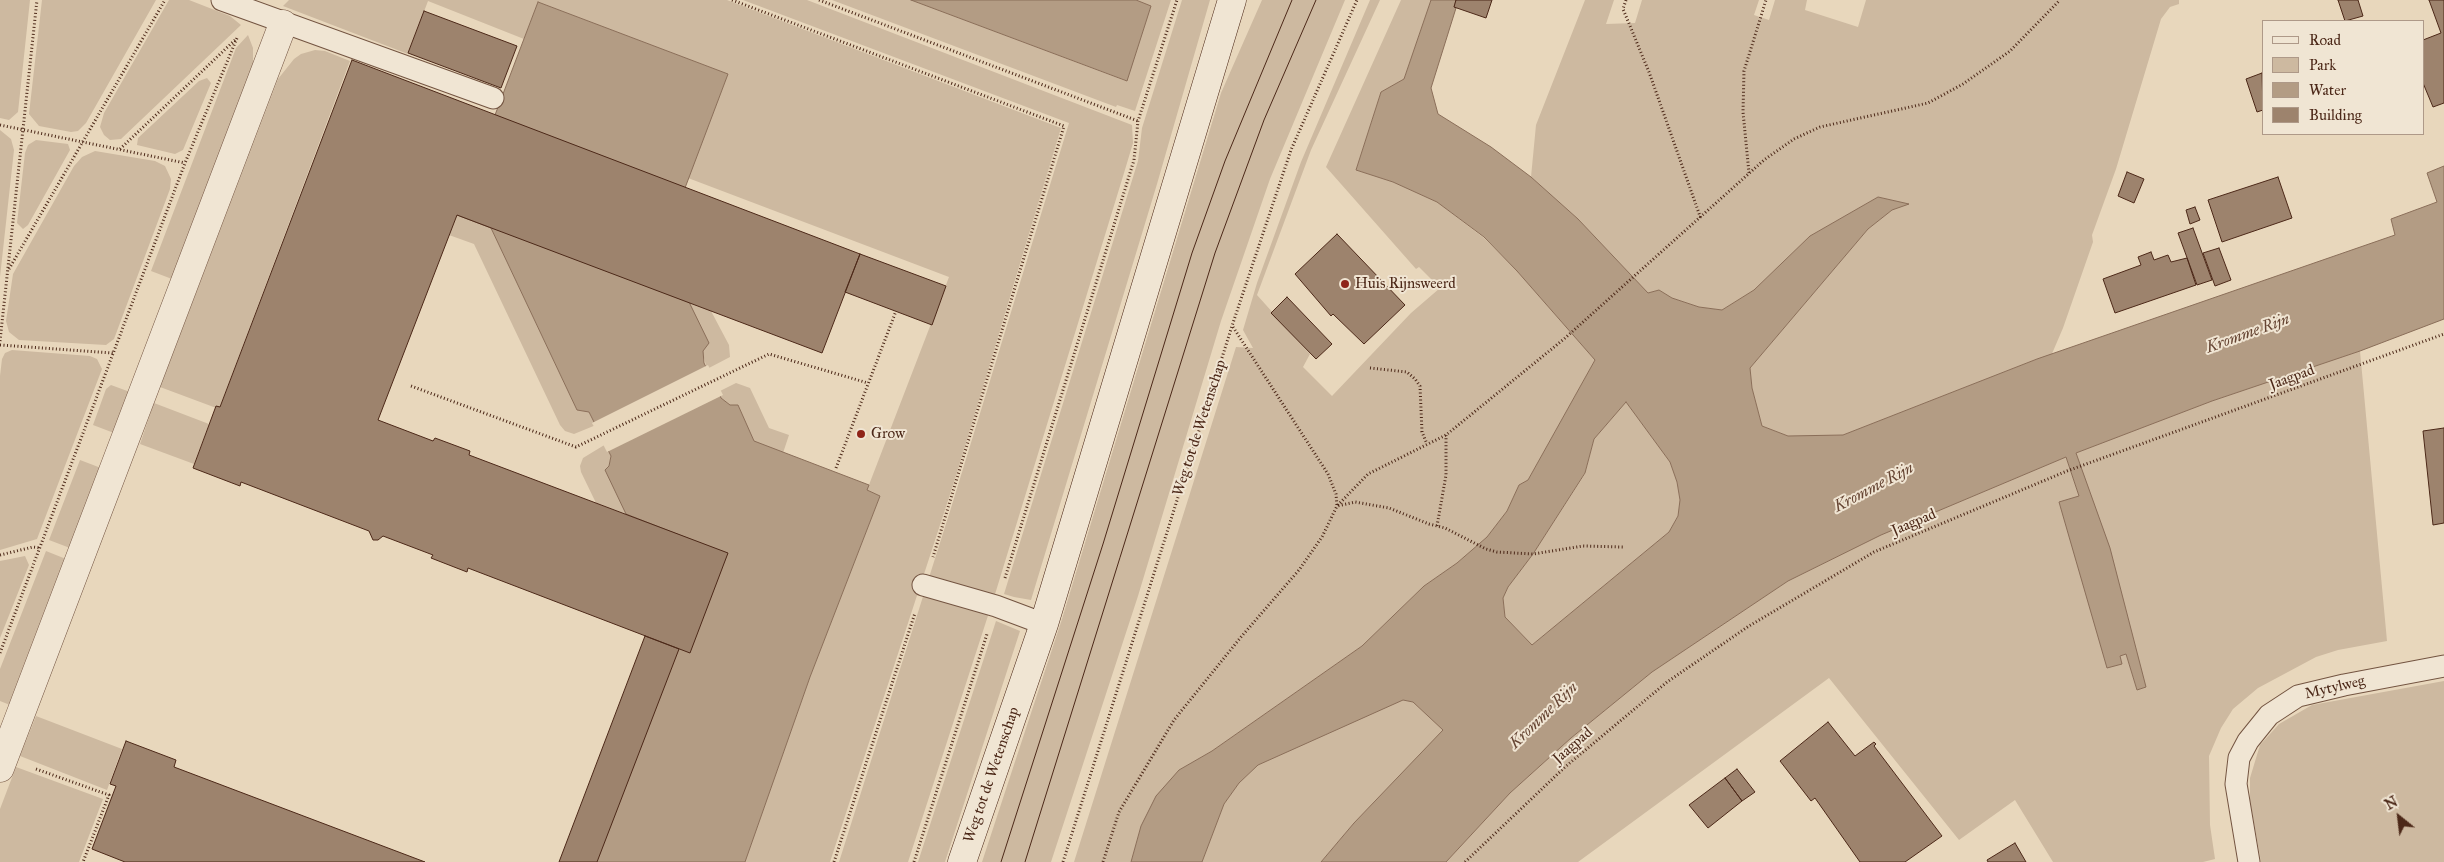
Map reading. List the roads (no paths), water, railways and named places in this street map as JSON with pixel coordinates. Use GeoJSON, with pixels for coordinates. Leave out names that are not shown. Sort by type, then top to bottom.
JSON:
{"type":"FeatureCollection","features":[{"type":"Feature","properties":{"kind":"main road","name":"Weg tot de Wetenschap"},"geometry":{"type":"LineString","coordinates":[[962,862],[1044,624],[1232,0]]}},
{"type":"Feature","properties":{"kind":"main road"},"geometry":{"type":"LineString","coordinates":[[2,763],[272,19]]}},
{"type":"Feature","properties":{"kind":"lane"},"geometry":{"type":"LineString","coordinates":[[222,0],[493,98]]}},
{"type":"Feature","properties":{"kind":"lane"},"geometry":{"type":"LineString","coordinates":[[923,586],[996,606],[1044,624]]}},
{"type":"Feature","properties":{"kind":"lane","name":"Mytylweg"},"geometry":{"type":"LineString","coordinates":[[2249,862],[2236,784],[2240,758],[2248,741],[2269,715],[2298,696],[2344,685],[2444,666]]}},
{"type":"Feature","properties":{"kind":"water"},"geometry":{"type":"Polygon","coordinates":[[[911,0],[1136,0],[1151,6],[1127,81],[911,0]]]}},
{"type":"Feature","properties":{"kind":"water","name":"Kromme Rijn"},"geometry":{"type":"Polygon","coordinates":[[[1431,0],[1456,0],[1454,7],[1456,8],[1431,88],[1438,114],[1491,147],[1531,177],[1578,219],[1648,293],[1659,290],[1672,298],[1699,307],[1722,310],[1754,290],[1810,236],[1878,197],[1909,204],[1892,210],[1868,229],[1750,368],[1752,388],[1762,426],[1788,436],[1843,435],[2037,359],[2395,235],[2391,219],[2437,202],[2427,173],[2444,166],[2444,319],[2360,351],[2212,401],[2076,453],[2110,548],[2146,687],[2137,690],[2126,654],[2120,656],[2122,664],[2107,668],[2059,502],[2079,496],[2066,457],[1881,535],[1788,581],[1652,672],[1571,738],[1510,793],[1446,862],[1321,862],[1354,823],[1443,730],[1413,702],[1403,700],[1258,765],[1239,783],[1224,804],[1202,862],[1131,862],[1141,826],[1156,796],[1179,770],[1212,751],[1362,646],[1424,586],[1457,563],[1487,537],[1507,511],[1519,485],[1528,480],[1595,360],[1517,271],[1484,237],[1437,202],[1393,182],[1356,170],[1381,92],[1404,79],[1431,0]],[[1626,402],[1594,439],[1585,473],[1533,554],[1508,587],[1503,598],[1505,617],[1532,645],[1669,532],[1678,516],[1680,500],[1677,482],[1670,462],[1626,402]]]}},
{"type":"Feature","properties":{"kind":"water"},"geometry":{"type":"Polygon","coordinates":[[[538,2],[728,74],[648,286],[689,302],[709,343],[703,351],[704,363],[721,398],[730,405],[738,405],[754,441],[869,485],[867,490],[880,496],[810,677],[745,862],[596,862],[715,549],[626,514],[605,470],[609,466],[611,456],[589,412],[577,410],[491,228],[457,215],[538,2]]]}},
{"type":"Feature","properties":{"kind":"tram line"},"geometry":{"type":"LineString","coordinates":[[1001,862],[1103,544],[1192,253],[1225,161],[1292,0]]}},
{"type":"Feature","properties":{"kind":"tram line"},"geometry":{"type":"LineString","coordinates":[[1025,862],[1215,253],[1264,120],[1316,0]]}},
{"type":"Feature","properties":{"kind":"place","name":"Huis Rijnsweerd"},"geometry":{"type":"Point","coordinates":[1345,284]}},
{"type":"Feature","properties":{"kind":"place","name":"Grow"},"geometry":{"type":"Point","coordinates":[861,434]}}]}
